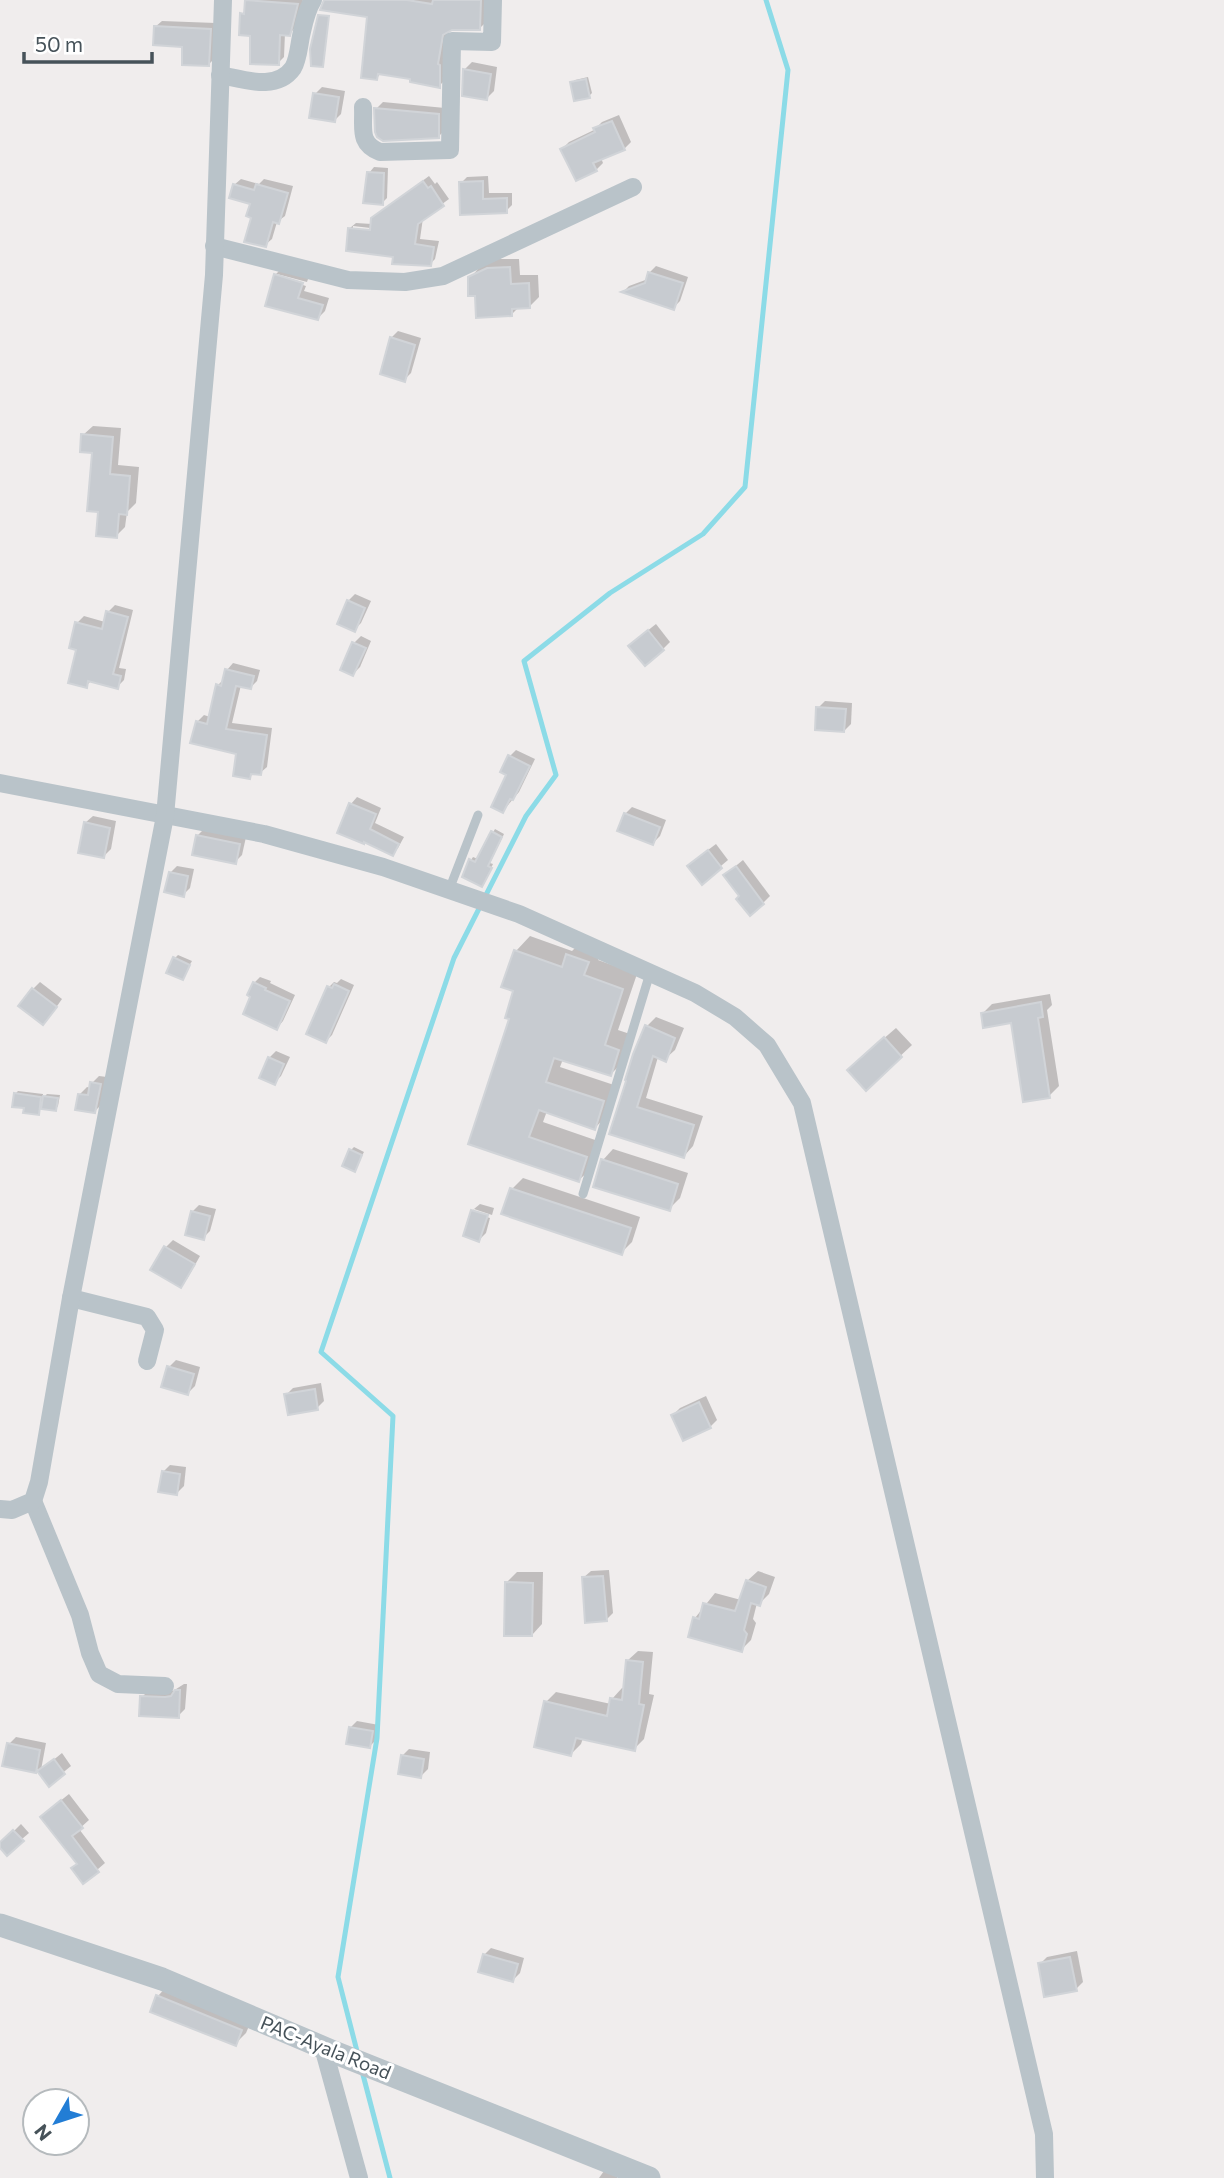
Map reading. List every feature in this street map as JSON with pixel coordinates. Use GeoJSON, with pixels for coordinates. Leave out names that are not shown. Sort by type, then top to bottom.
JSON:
{"type":"FeatureCollection","features":[{"type":"Feature","properties":{"kind":"street"},"geometry":{"type":"LineString","coordinates":[[165,1686],[118,1684],[99,1674],[90,1653],[80,1615],[33,1501],[39,1482],[71,1298],[165,816],[214,275],[223,0]]}},
{"type":"Feature","properties":{"kind":"street"},"geometry":{"type":"LineString","coordinates":[[220,75],[260,82],[282,78],[293,68],[307,9],[313,0]]}},
{"type":"Feature","properties":{"kind":"street"},"geometry":{"type":"LineString","coordinates":[[363,107],[364,141],[369,148],[380,152],[450,150],[452,41],[492,42],[493,0]]}},
{"type":"Feature","properties":{"kind":"street"},"geometry":{"type":"LineString","coordinates":[[214,246],[348,280],[405,282],[443,276],[633,187]]}},
{"type":"Feature","properties":{"kind":"street"},"geometry":{"type":"LineString","coordinates":[[0,783],[264,834],[383,867],[519,914],[695,993],[735,1017],[766,1045],[802,1103],[1044,2134],[1045,2178]]}},
{"type":"Feature","properties":{"kind":"street"},"geometry":{"type":"LineString","coordinates":[[71,1298],[147,1317],[155,1329],[147,1361]]}},
{"type":"Feature","properties":{"kind":"street"},"geometry":{"type":"LineString","coordinates":[[0,1509],[12,1510],[33,1501]]}},
{"type":"Feature","properties":{"kind":"street","name":"PAC-Ayala Road"},"geometry":{"type":"LineString","coordinates":[[0,1925],[162,1979],[330,2050],[649,2178]]}},
{"type":"Feature","properties":{"kind":"street"},"geometry":{"type":"LineString","coordinates":[[330,2050],[359,2178]]}},
{"type":"Feature","properties":{"kind":"lane"},"geometry":{"type":"LineString","coordinates":[[449,890],[478,815]]}},
{"type":"Feature","properties":{"kind":"lane"},"geometry":{"type":"LineString","coordinates":[[583,1194],[650,973]]}},
{"type":"Feature","properties":{"kind":"building"},"geometry":{"type":"Polygon","coordinates":[[[245,0],[298,4],[290,36],[280,35],[279,65],[250,64],[250,36],[239,35],[240,13],[244,14],[245,0]]]}},
{"type":"Feature","properties":{"kind":"building"},"geometry":{"type":"Polygon","coordinates":[[[324,0],[407,0],[432,4],[433,0],[481,0],[480,30],[452,30],[443,35],[438,64],[440,88],[410,82],[410,79],[378,74],[377,80],[361,78],[367,17],[320,10],[324,0]]]}},
{"type":"Feature","properties":{"kind":"building"},"geometry":{"type":"Polygon","coordinates":[[[318,15],[329,16],[323,67],[311,66],[310,49],[318,15]]]}},
{"type":"Feature","properties":{"kind":"building"},"geometry":{"type":"Polygon","coordinates":[[[154,26],[211,29],[209,66],[182,65],[182,47],[153,45],[154,26]]]}},
{"type":"Feature","properties":{"kind":"building"},"geometry":{"type":"Polygon","coordinates":[[[463,69],[491,74],[487,100],[462,96],[463,69]]]}},
{"type":"Feature","properties":{"kind":"building"},"geometry":{"type":"Polygon","coordinates":[[[586,79],[590,98],[574,101],[570,82],[586,79]]]}},
{"type":"Feature","properties":{"kind":"building"},"geometry":{"type":"Polygon","coordinates":[[[313,93],[339,97],[335,122],[309,118],[313,93]]]}},
{"type":"Feature","properties":{"kind":"building"},"geometry":{"type":"Polygon","coordinates":[[[374,108],[439,114],[439,138],[383,141],[375,132],[374,108]]]}},
{"type":"Feature","properties":{"kind":"building"},"geometry":{"type":"Polygon","coordinates":[[[612,121],[625,150],[593,163],[597,171],[576,181],[560,149],[595,132],[593,128],[612,121]]]}},
{"type":"Feature","properties":{"kind":"building"},"geometry":{"type":"Polygon","coordinates":[[[367,172],[384,173],[383,205],[363,203],[367,172]]]}},
{"type":"Feature","properties":{"kind":"building"},"geometry":{"type":"Polygon","coordinates":[[[423,181],[428,188],[431,186],[444,206],[418,224],[415,244],[434,247],[431,266],[392,264],[393,257],[346,251],[348,228],[370,230],[371,218],[423,181]]]}},
{"type":"Feature","properties":{"kind":"building"},"geometry":{"type":"Polygon","coordinates":[[[483,181],[483,199],[507,198],[507,213],[460,215],[459,182],[483,181]]]}},
{"type":"Feature","properties":{"kind":"building"},"geometry":{"type":"Polygon","coordinates":[[[233,184],[254,190],[256,184],[288,193],[279,224],[273,222],[266,247],[244,242],[251,218],[246,216],[250,204],[229,198],[233,184]]]}},
{"type":"Feature","properties":{"kind":"building"},"geometry":{"type":"Polygon","coordinates":[[[510,267],[511,284],[529,283],[530,308],[512,309],[512,316],[476,318],[475,296],[468,296],[468,277],[487,268],[510,267]]]}},
{"type":"Feature","properties":{"kind":"building"},"geometry":{"type":"Polygon","coordinates":[[[648,272],[683,283],[674,310],[621,292],[645,283],[648,272]]]}},
{"type":"Feature","properties":{"kind":"building"},"geometry":{"type":"Polygon","coordinates":[[[274,274],[303,283],[298,298],[323,305],[318,320],[265,306],[274,274]]]}},
{"type":"Feature","properties":{"kind":"building"},"geometry":{"type":"Polygon","coordinates":[[[390,337],[415,345],[405,382],[380,374],[390,337]]]}},
{"type":"Feature","properties":{"kind":"building"},"geometry":{"type":"Polygon","coordinates":[[[81,434],[113,437],[110,474],[130,476],[127,515],[119,514],[117,538],[96,536],[98,512],[87,511],[92,453],[80,452],[81,434]]]}},
{"type":"Feature","properties":{"kind":"building"},"geometry":{"type":"Polygon","coordinates":[[[347,600],[365,608],[355,632],[337,624],[347,600]]]}},
{"type":"Feature","properties":{"kind":"building"},"geometry":{"type":"Polygon","coordinates":[[[106,611],[128,617],[113,674],[121,676],[118,689],[88,681],[87,688],[68,683],[76,650],[69,648],[75,622],[102,629],[106,611]]]}},
{"type":"Feature","properties":{"kind":"building"},"geometry":{"type":"Polygon","coordinates":[[[648,630],[664,650],[645,666],[628,646],[648,630]]]}},
{"type":"Feature","properties":{"kind":"building"},"geometry":{"type":"Polygon","coordinates":[[[352,642],[366,648],[353,676],[340,670],[352,642]]]}},
{"type":"Feature","properties":{"kind":"building"},"geometry":{"type":"Polygon","coordinates":[[[225,669],[254,676],[251,689],[236,686],[226,729],[267,735],[261,775],[251,774],[250,779],[233,776],[236,754],[190,743],[196,721],[207,724],[216,684],[221,686],[225,669]]]}},
{"type":"Feature","properties":{"kind":"building"},"geometry":{"type":"Polygon","coordinates":[[[816,707],[846,709],[844,732],[815,730],[816,707]]]}},
{"type":"Feature","properties":{"kind":"building"},"geometry":{"type":"Polygon","coordinates":[[[508,755],[530,766],[513,800],[510,799],[503,813],[491,807],[506,775],[500,772],[508,755]]]}},
{"type":"Feature","properties":{"kind":"building"},"geometry":{"type":"Polygon","coordinates":[[[349,803],[376,814],[370,829],[399,844],[393,856],[337,833],[349,803]]]}},
{"type":"Feature","properties":{"kind":"building"},"geometry":{"type":"Polygon","coordinates":[[[624,813],[660,827],[653,845],[617,831],[624,813]]]}},
{"type":"Feature","properties":{"kind":"building"},"geometry":{"type":"Polygon","coordinates":[[[84,822],[110,828],[104,858],[78,853],[84,822]]]}},
{"type":"Feature","properties":{"kind":"building"},"geometry":{"type":"Polygon","coordinates":[[[491,831],[502,837],[488,866],[492,868],[482,887],[462,877],[469,859],[475,862],[491,831]]]}},
{"type":"Feature","properties":{"kind":"building"},"geometry":{"type":"Polygon","coordinates":[[[196,835],[240,844],[236,864],[192,855],[196,835]]]}},
{"type":"Feature","properties":{"kind":"building"},"geometry":{"type":"Polygon","coordinates":[[[708,850],[722,868],[702,885],[687,866],[708,850]]]}},
{"type":"Feature","properties":{"kind":"building"},"geometry":{"type":"Polygon","coordinates":[[[736,866],[764,904],[750,916],[736,899],[739,896],[723,875],[736,866]]]}},
{"type":"Feature","properties":{"kind":"building"},"geometry":{"type":"Polygon","coordinates":[[[169,872],[188,876],[184,897],[164,892],[169,872]]]}},
{"type":"Feature","properties":{"kind":"building"},"geometry":{"type":"Polygon","coordinates":[[[514,950],[562,967],[566,954],[589,962],[584,975],[623,989],[605,1045],[619,1050],[611,1076],[554,1058],[546,1082],[604,1101],[595,1130],[539,1110],[529,1137],[587,1157],[579,1182],[468,1144],[509,1019],[505,1018],[513,991],[501,987],[514,950]]]}},
{"type":"Feature","properties":{"kind":"building"},"geometry":{"type":"Polygon","coordinates":[[[173,957],[190,965],[183,980],[166,973],[173,957]]]}},
{"type":"Feature","properties":{"kind":"building"},"geometry":{"type":"Polygon","coordinates":[[[253,982],[290,1001],[277,1030],[243,1014],[253,982]]]}},
{"type":"Feature","properties":{"kind":"building"},"geometry":{"type":"Polygon","coordinates":[[[334,984],[349,991],[326,1043],[306,1034],[327,986],[332,988],[334,984]]]}},
{"type":"Feature","properties":{"kind":"building"},"geometry":{"type":"Polygon","coordinates":[[[32,988],[57,1007],[43,1025],[18,1006],[32,988]]]}},
{"type":"Feature","properties":{"kind":"building"},"geometry":{"type":"Polygon","coordinates":[[[1041,1002],[1043,1017],[1038,1018],[1050,1098],[1023,1102],[1011,1023],[983,1028],[981,1013],[1041,1002]]]}},
{"type":"Feature","properties":{"kind":"building"},"geometry":{"type":"Polygon","coordinates":[[[645,1025],[675,1038],[666,1062],[653,1056],[637,1107],[694,1125],[684,1158],[609,1134],[633,1054],[645,1025]]]}},
{"type":"Feature","properties":{"kind":"building"},"geometry":{"type":"Polygon","coordinates":[[[884,1037],[902,1057],[866,1091],[847,1070],[884,1037]]]}},
{"type":"Feature","properties":{"kind":"building"},"geometry":{"type":"Polygon","coordinates":[[[268,1057],[284,1064],[275,1085],[259,1078],[268,1057]]]}},
{"type":"Feature","properties":{"kind":"building"},"geometry":{"type":"Polygon","coordinates":[[[90,1082],[101,1084],[95,1113],[75,1110],[78,1094],[88,1095],[90,1082]]]}},
{"type":"Feature","properties":{"kind":"building"},"geometry":{"type":"Polygon","coordinates":[[[14,1093],[41,1097],[39,1115],[23,1113],[24,1108],[12,1107],[14,1093]]]}},
{"type":"Feature","properties":{"kind":"building"},"geometry":{"type":"Polygon","coordinates":[[[43,1096],[58,1098],[56,1111],[41,1109],[43,1096]]]}},
{"type":"Feature","properties":{"kind":"building"},"geometry":{"type":"Polygon","coordinates":[[[349,1149],[362,1155],[355,1172],[342,1166],[349,1149]]]}},
{"type":"Feature","properties":{"kind":"building"},"geometry":{"type":"Polygon","coordinates":[[[601,1159],[678,1184],[670,1211],[593,1187],[601,1159]]]}},
{"type":"Feature","properties":{"kind":"building"},"geometry":{"type":"Polygon","coordinates":[[[510,1188],[631,1228],[622,1255],[501,1214],[510,1188]]]}},
{"type":"Feature","properties":{"kind":"building"},"geometry":{"type":"Polygon","coordinates":[[[471,1210],[488,1215],[479,1242],[463,1236],[471,1210]]]}},
{"type":"Feature","properties":{"kind":"building"},"geometry":{"type":"Polygon","coordinates":[[[191,1211],[210,1216],[204,1240],[185,1235],[191,1211]]]}},
{"type":"Feature","properties":{"kind":"building"},"geometry":{"type":"Polygon","coordinates":[[[164,1246],[195,1264],[181,1288],[150,1270],[164,1246]]]}},
{"type":"Feature","properties":{"kind":"building"},"geometry":{"type":"Polygon","coordinates":[[[167,1366],[194,1374],[188,1395],[161,1387],[167,1366]]]}},
{"type":"Feature","properties":{"kind":"building"},"geometry":{"type":"Polygon","coordinates":[[[315,1389],[318,1410],[288,1415],[284,1394],[315,1389]]]}},
{"type":"Feature","properties":{"kind":"building"},"geometry":{"type":"Polygon","coordinates":[[[699,1402],[711,1428],[683,1441],[671,1415],[699,1402]]]}},
{"type":"Feature","properties":{"kind":"building"},"geometry":{"type":"Polygon","coordinates":[[[162,1471],[180,1474],[177,1495],[158,1492],[162,1471]]]}},
{"type":"Feature","properties":{"kind":"building"},"geometry":{"type":"Polygon","coordinates":[[[603,1576],[607,1621],[585,1623],[582,1577],[603,1576]]]}},
{"type":"Feature","properties":{"kind":"building"},"geometry":{"type":"Polygon","coordinates":[[[746,1580],[766,1587],[760,1606],[751,1603],[742,1652],[688,1637],[693,1617],[699,1619],[703,1603],[735,1611],[746,1580]]]}},
{"type":"Feature","properties":{"kind":"building"},"geometry":{"type":"Polygon","coordinates":[[[505,1582],[533,1583],[532,1636],[504,1636],[505,1582]]]}},
{"type":"Feature","properties":{"kind":"building"},"geometry":{"type":"Polygon","coordinates":[[[626,1660],[643,1662],[639,1704],[644,1705],[635,1751],[576,1738],[571,1756],[534,1747],[544,1701],[607,1716],[610,1698],[622,1700],[626,1660]]]}},
{"type":"Feature","properties":{"kind":"building"},"geometry":{"type":"Polygon","coordinates":[[[175,1690],[180,1690],[179,1718],[139,1716],[140,1696],[171,1696],[175,1690]]]}},
{"type":"Feature","properties":{"kind":"building"},"geometry":{"type":"Polygon","coordinates":[[[349,1727],[373,1731],[370,1748],[346,1744],[349,1727]]]}},
{"type":"Feature","properties":{"kind":"building"},"geometry":{"type":"Polygon","coordinates":[[[7,1743],[40,1750],[36,1773],[2,1766],[7,1743]]]}},
{"type":"Feature","properties":{"kind":"building"},"geometry":{"type":"Polygon","coordinates":[[[401,1755],[424,1759],[421,1778],[398,1774],[401,1755]]]}},
{"type":"Feature","properties":{"kind":"building"},"geometry":{"type":"Polygon","coordinates":[[[54,1759],[65,1774],[49,1787],[37,1771],[54,1759]]]}},
{"type":"Feature","properties":{"kind":"building"},"geometry":{"type":"Polygon","coordinates":[[[61,1800],[83,1828],[72,1836],[99,1872],[83,1884],[71,1868],[77,1864],[40,1817],[61,1800]]]}},
{"type":"Feature","properties":{"kind":"building"},"geometry":{"type":"Polygon","coordinates":[[[13,1830],[24,1841],[7,1856],[0,1848],[0,1842],[13,1830]]]}},
{"type":"Feature","properties":{"kind":"building"},"geometry":{"type":"Polygon","coordinates":[[[483,1954],[518,1964],[513,1982],[478,1972],[483,1954]]]}},
{"type":"Feature","properties":{"kind":"building"},"geometry":{"type":"Polygon","coordinates":[[[1070,1957],[1077,1991],[1044,1997],[1038,1963],[1070,1957]]]}},
{"type":"Feature","properties":{"kind":"building"},"geometry":{"type":"Polygon","coordinates":[[[156,1995],[242,2030],[236,2046],[150,2012],[156,1995]]]}},
{"type":"Feature","properties":{"kind":"waterway"},"geometry":{"type":"LineString","coordinates":[[358,2055],[338,1977],[377,1738],[393,1416],[321,1352],[454,958],[526,816],[556,775],[524,661],[610,593],[703,534],[745,487],[788,70],[766,0]]}},
{"type":"Feature","properties":{"kind":"waterway"},"geometry":{"type":"LineString","coordinates":[[362,2071],[390,2178]]}}]}
